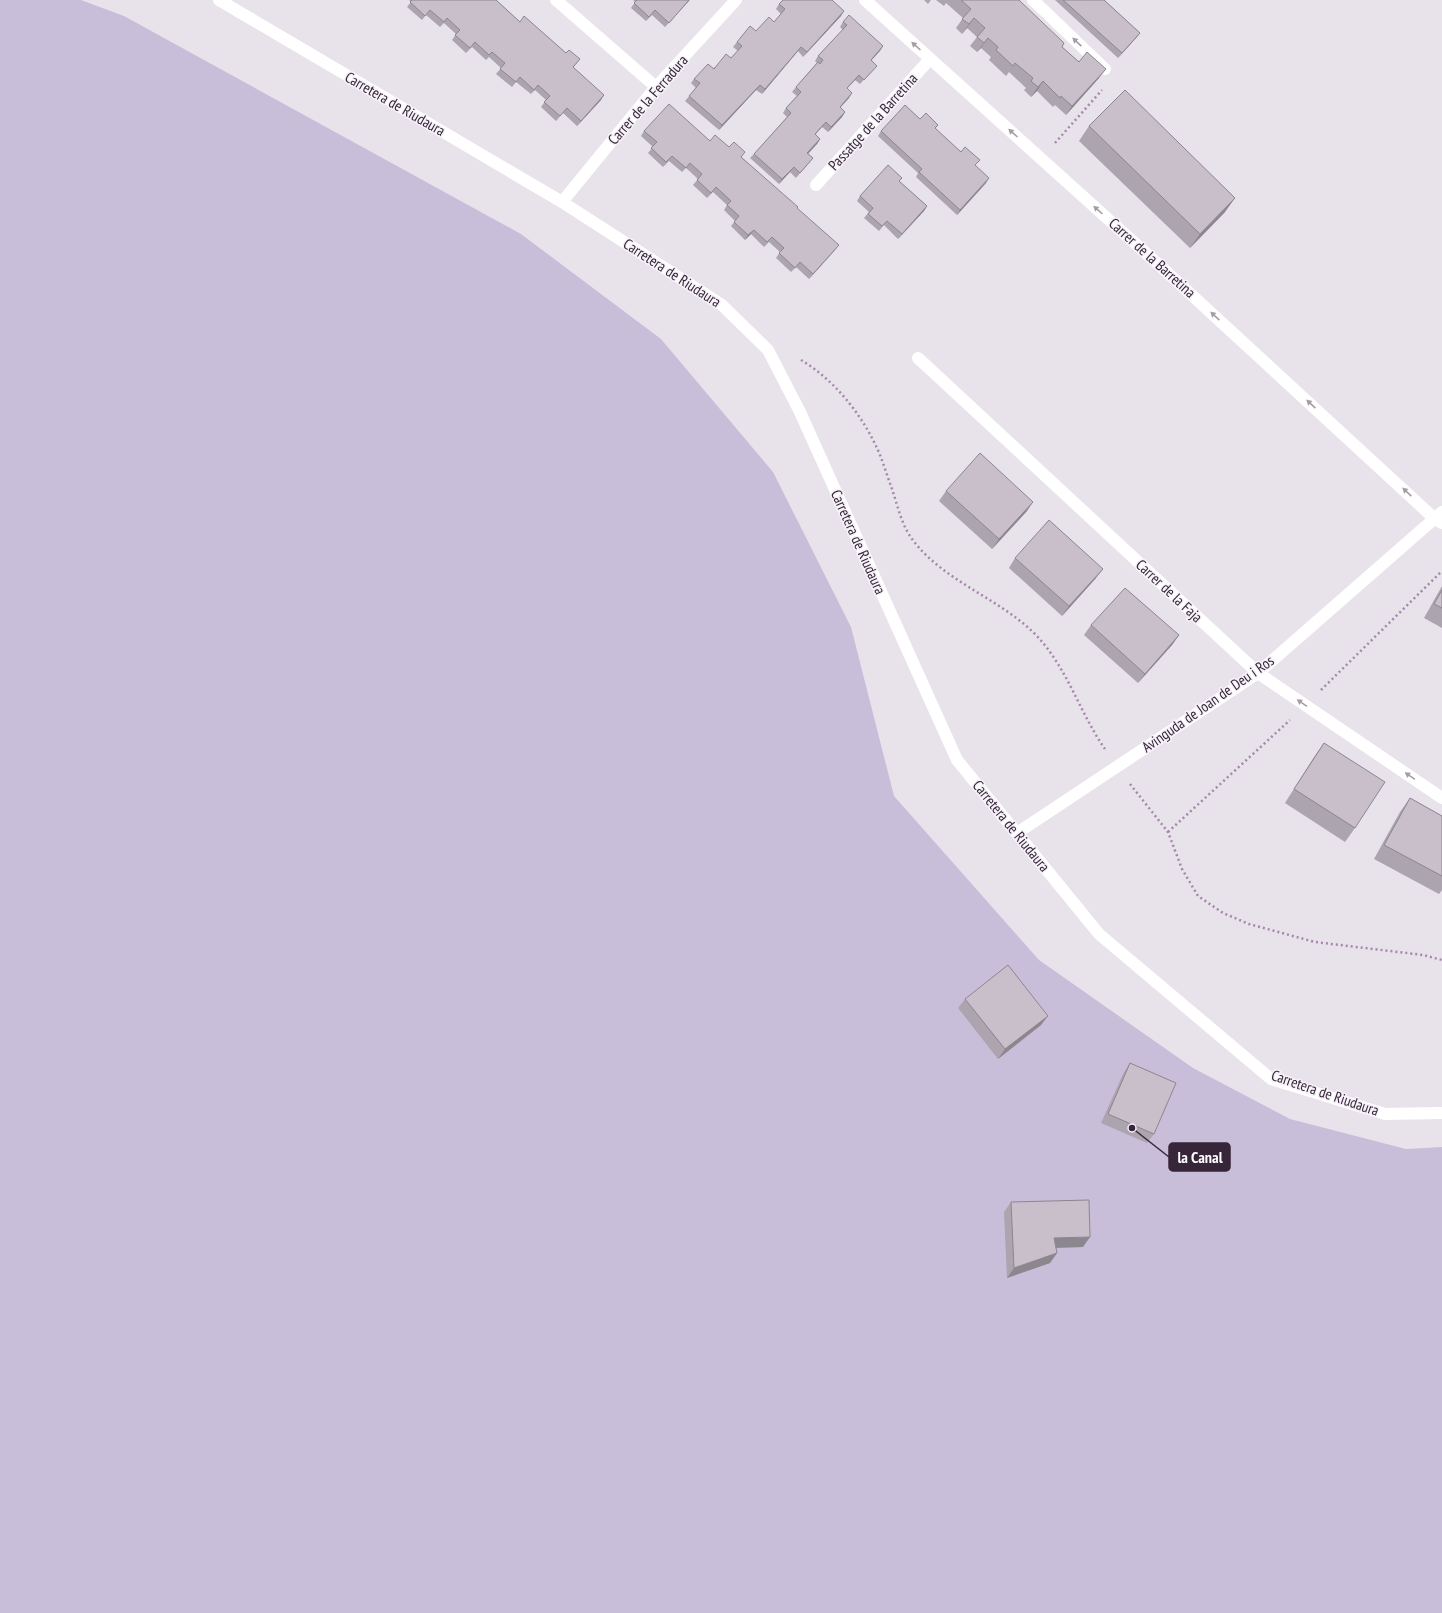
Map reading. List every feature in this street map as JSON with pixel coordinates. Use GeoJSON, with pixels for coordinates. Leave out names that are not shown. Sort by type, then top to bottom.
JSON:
{"type":"FeatureCollection","features":[{"type":"Feature","properties":{"kind":"street","name":"Carretera de Riudaura"},"geometry":{"type":"LineString","coordinates":[[219,0],[562,202],[722,305],[768,350],[800,412],[957,760],[1099,934],[1271,1079],[1385,1114],[1442,1113]]}},
{"type":"Feature","properties":{"kind":"street"},"geometry":{"type":"LineString","coordinates":[[556,0],[656,87]]}},
{"type":"Feature","properties":{"kind":"street","name":"Carrer de la Ferradura"},"geometry":{"type":"LineString","coordinates":[[562,202],[656,87],[736,0]]}},
{"type":"Feature","properties":{"kind":"street","name":"Carrer de la Barretina"},"geometry":{"type":"LineString","coordinates":[[865,0],[1440,518]]}},
{"type":"Feature","properties":{"kind":"street"},"geometry":{"type":"LineString","coordinates":[[1033,0],[1106,69]]}},
{"type":"Feature","properties":{"kind":"street","name":"Passatge de la Barretina"},"geometry":{"type":"LineString","coordinates":[[816,185],[930,59]]}},
{"type":"Feature","properties":{"kind":"street","name":"Carrer de la Faja"},"geometry":{"type":"LineString","coordinates":[[918,358],[1258,673],[1442,798]]}},
{"type":"Feature","properties":{"kind":"street","name":"Avinguda de Joan de Deu i Ros"},"geometry":{"type":"LineString","coordinates":[[1017,833],[1258,673],[1440,518]]}},
{"type":"Feature","properties":{"kind":"path"},"geometry":{"type":"LineString","coordinates":[[1042,159],[1106,86],[1108,78],[1106,69]]}},
{"type":"Feature","properties":{"kind":"path"},"geometry":{"type":"LineString","coordinates":[[801,360],[817,370],[832,383],[866,426],[876,446],[911,537],[934,562],[1016,617],[1035,634],[1062,669],[1094,733],[1107,752]]}},
{"type":"Feature","properties":{"kind":"path"},"geometry":{"type":"LineString","coordinates":[[1129,784],[1168,832],[1182,869],[1198,896],[1223,913],[1249,924],[1315,942],[1423,955],[1442,960]]}},
{"type":"Feature","properties":{"kind":"shaded area"},"geometry":{"type":"Polygon","coordinates":[[[0,0],[81,0],[124,16],[521,234],[661,339],[773,472],[851,627],[894,796],[1039,960],[1193,1068],[1290,1119],[1406,1149],[1442,1147],[1442,1613],[0,1613],[0,0]]]}},
{"type":"Feature","properties":{"kind":"building"},"geometry":{"type":"Polygon","coordinates":[[[412,0],[496,0],[520,22],[524,16],[566,53],[569,50],[580,59],[573,67],[604,95],[581,121],[567,108],[560,116],[544,102],[550,96],[538,85],[534,90],[520,77],[516,82],[500,69],[505,63],[492,52],[489,55],[475,42],[470,48],[455,35],[460,30],[447,18],[444,22],[430,10],[425,16],[410,2],[412,0]]]}},
{"type":"Feature","properties":{"kind":"building"},"geometry":{"type":"Polygon","coordinates":[[[637,0],[689,0],[669,23],[655,10],[649,17],[634,3],[637,0]]]}},
{"type":"Feature","properties":{"kind":"building"},"geometry":{"type":"Polygon","coordinates":[[[783,0],[832,0],[844,11],[807,52],[801,47],[765,89],[760,85],[722,125],[689,96],[700,83],[694,79],[708,64],[714,69],[726,54],[731,58],[742,46],[737,42],[750,26],[756,31],[769,17],[774,22],[785,9],[779,4],[783,0]]]}},
{"type":"Feature","properties":{"kind":"building"},"geometry":{"type":"Polygon","coordinates":[[[961,0],[1019,0],[1064,43],[1062,47],[1079,62],[1087,52],[1106,69],[1072,106],[1061,96],[1060,98],[1043,81],[1038,87],[1031,81],[1033,78],[1015,63],[1013,66],[996,50],[998,47],[988,38],[984,43],[977,37],[985,28],[974,18],[969,24],[962,19],[971,9],[961,0]]]}},
{"type":"Feature","properties":{"kind":"building"},"geometry":{"type":"Polygon","coordinates":[[[1063,0],[1104,0],[1140,33],[1122,53],[1063,0]]]}},
{"type":"Feature","properties":{"kind":"building"},"geometry":{"type":"Polygon","coordinates":[[[849,15],[883,46],[871,60],[877,66],[864,80],[859,75],[847,88],[852,93],[840,107],[845,112],[831,127],[826,122],[815,134],[820,139],[807,153],[813,158],[800,173],[794,167],[782,179],[754,154],[791,113],[786,108],[801,92],[796,87],[818,62],[820,64],[823,60],[818,56],[847,25],[843,22],[849,15]]]}},
{"type":"Feature","properties":{"kind":"building"},"geometry":{"type":"Polygon","coordinates":[[[1125,90],[1235,198],[1200,234],[1089,126],[1125,90]]]}},
{"type":"Feature","properties":{"kind":"building"},"geometry":{"type":"Polygon","coordinates":[[[669,104],[710,141],[715,135],[729,147],[734,142],[745,152],[741,157],[839,245],[813,274],[800,262],[795,268],[779,253],[784,248],[772,237],[767,242],[754,230],[748,235],[734,222],[739,216],[727,205],[731,201],[716,187],[711,193],[697,180],[702,174],[690,163],[686,168],[672,156],[666,162],[651,148],[657,142],[644,131],[669,104]]]}},
{"type":"Feature","properties":{"kind":"building"},"geometry":{"type":"Polygon","coordinates":[[[905,105],[920,119],[926,113],[938,125],[935,128],[961,152],[965,147],[980,160],[975,165],[989,178],[960,210],[919,172],[922,169],[881,131],[905,105]]]}},
{"type":"Feature","properties":{"kind":"building"},"geometry":{"type":"Polygon","coordinates":[[[888,165],[902,178],[899,181],[927,206],[902,234],[887,221],[882,226],[868,214],[873,208],[860,196],[888,165]]]}},
{"type":"Feature","properties":{"kind":"building"},"geometry":{"type":"Polygon","coordinates":[[[980,453],[1033,502],[999,539],[946,491],[980,453]]]}},
{"type":"Feature","properties":{"kind":"building"},"geometry":{"type":"Polygon","coordinates":[[[1049,520],[1103,569],[1069,606],[1015,558],[1049,520]]]}},
{"type":"Feature","properties":{"kind":"building"},"geometry":{"type":"Polygon","coordinates":[[[1125,588],[1179,635],[1145,674],[1091,625],[1125,588]]]}},
{"type":"Feature","properties":{"kind":"building"},"geometry":{"type":"Polygon","coordinates":[[[1442,590],[1442,608],[1434,604],[1442,590]]]}},
{"type":"Feature","properties":{"kind":"building"},"geometry":{"type":"Polygon","coordinates":[[[1324,743],[1385,782],[1355,828],[1294,789],[1324,743]]]}},
{"type":"Feature","properties":{"kind":"building"},"geometry":{"type":"Polygon","coordinates":[[[1410,798],[1442,816],[1442,876],[1384,845],[1410,798]]]}},
{"type":"Feature","properties":{"kind":"building"},"geometry":{"type":"Polygon","coordinates":[[[1008,965],[1048,1016],[1005,1049],[965,999],[1008,965]]]}},
{"type":"Feature","properties":{"kind":"building"},"geometry":{"type":"Polygon","coordinates":[[[1130,1063],[1176,1083],[1154,1134],[1108,1114],[1130,1063]]]}},
{"type":"Feature","properties":{"kind":"building"},"geometry":{"type":"Polygon","coordinates":[[[1089,1200],[1090,1237],[1054,1238],[1057,1253],[1014,1268],[1011,1202],[1089,1200]]]}},
{"type":"Feature","properties":{"kind":"place","name":"la Canal"},"geometry":{"type":"Point","coordinates":[1132,1128]}}]}
